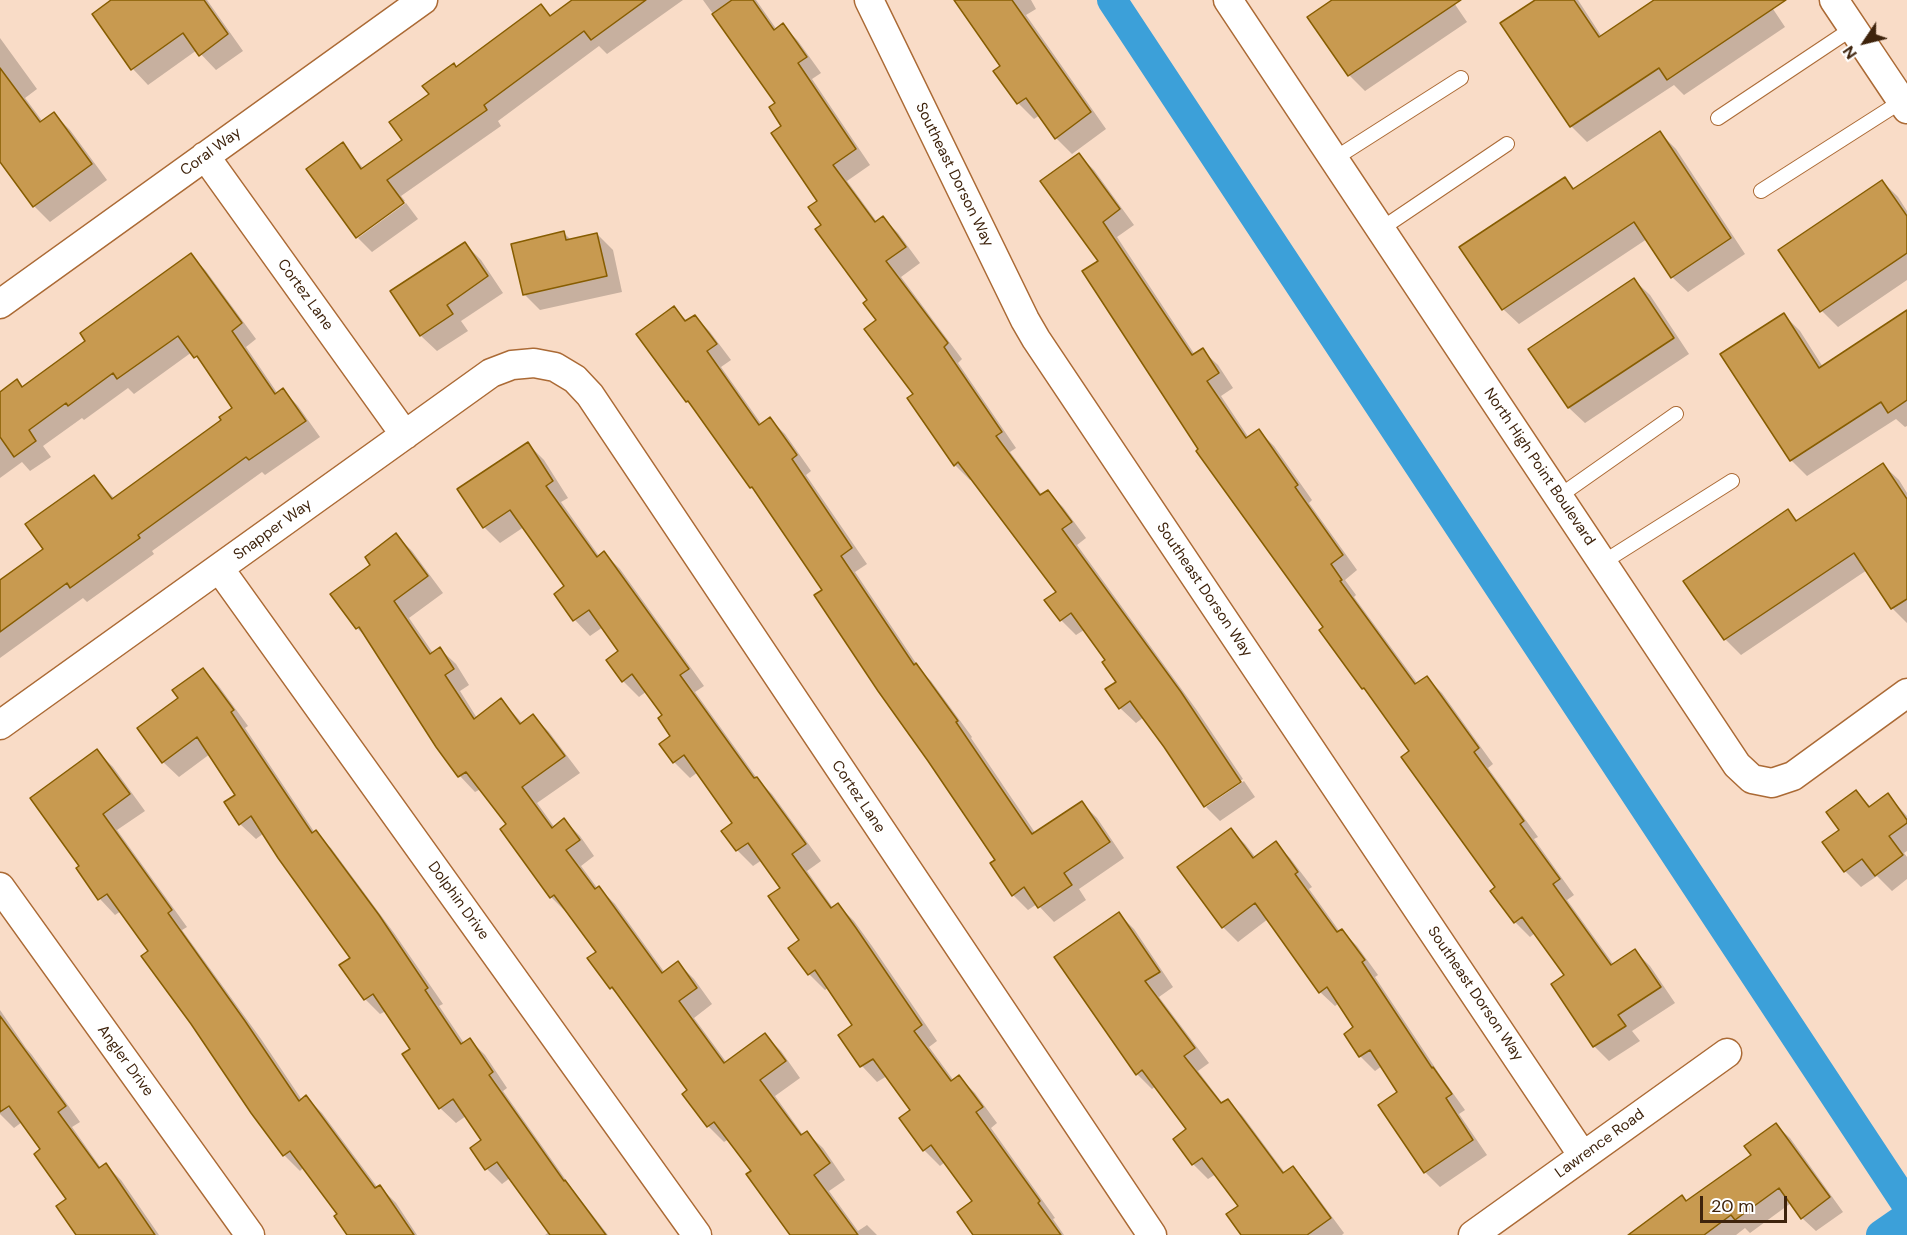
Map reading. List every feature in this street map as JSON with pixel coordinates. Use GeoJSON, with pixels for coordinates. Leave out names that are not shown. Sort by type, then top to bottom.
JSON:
{"type":"FeatureCollection","features":[{"type":"Feature","properties":{"kind":"street","name":"Coral Way"},"geometry":{"type":"LineString","coordinates":[[4,292],[205,156],[423,0]]}},
{"type":"Feature","properties":{"kind":"street","name":"Southeast Dorson Way"},"geometry":{"type":"LineString","coordinates":[[869,0],[1036,339],[1583,1156]]}},
{"type":"Feature","properties":{"kind":"street","name":"North High Point Boulevard"},"geometry":{"type":"LineString","coordinates":[[1228,0],[1737,765],[1752,778],[1772,783],[1793,776],[1907,693]]}},
{"type":"Feature","properties":{"kind":"street"},"geometry":{"type":"LineString","coordinates":[[1834,0],[1904,105]]}},
{"type":"Feature","properties":{"kind":"street","name":"Cortez Lane"},"geometry":{"type":"LineString","coordinates":[[205,156],[405,435]]}},
{"type":"Feature","properties":{"kind":"street","name":"Snapper Way"},"geometry":{"type":"LineString","coordinates":[[0,725],[491,373],[512,365],[534,363],[555,367]]}},
{"type":"Feature","properties":{"kind":"street","name":"Cortez Lane"},"geometry":{"type":"LineString","coordinates":[[555,367],[575,379],[590,395],[1152,1235]]}},
{"type":"Feature","properties":{"kind":"street","name":"Dolphin Drive"},"geometry":{"type":"LineString","coordinates":[[219,568],[697,1235]]}},
{"type":"Feature","properties":{"kind":"street","name":"Angler Drive"},"geometry":{"type":"LineString","coordinates":[[0,887],[250,1235]]}},
{"type":"Feature","properties":{"kind":"street","name":"Lawrence Road"},"geometry":{"type":"LineString","coordinates":[[1473,1235],[1727,1053]]}},
{"type":"Feature","properties":{"kind":"lane"},"geometry":{"type":"LineString","coordinates":[[1718,118],[1853,28]]}},
{"type":"Feature","properties":{"kind":"lane"},"geometry":{"type":"LineString","coordinates":[[1334,159],[1461,78]]}},
{"type":"Feature","properties":{"kind":"lane"},"geometry":{"type":"LineString","coordinates":[[1761,191],[1904,105]]}},
{"type":"Feature","properties":{"kind":"lane"},"geometry":{"type":"LineString","coordinates":[[1381,229],[1507,144]]}},
{"type":"Feature","properties":{"kind":"lane"},"geometry":{"type":"LineString","coordinates":[[1558,497],[1676,414]]}},
{"type":"Feature","properties":{"kind":"lane"},"geometry":{"type":"LineString","coordinates":[[1602,563],[1732,481]]}},
{"type":"Feature","properties":{"kind":"building"},"geometry":{"type":"Polygon","coordinates":[[[111,0],[204,0],[228,34],[199,56],[183,33],[131,70],[92,14],[111,0]]]}},
{"type":"Feature","properties":{"kind":"building"},"geometry":{"type":"Polygon","coordinates":[[[572,0],[646,0],[591,40],[584,31],[484,105],[487,110],[387,180],[404,203],[356,238],[306,169],[343,142],[361,169],[402,140],[389,122],[429,94],[422,86],[454,63],[456,67],[541,4],[550,16],[572,0]]]}},
{"type":"Feature","properties":{"kind":"building"},"geometry":{"type":"Polygon","coordinates":[[[732,0],[753,0],[774,30],[783,23],[807,57],[798,63],[856,149],[833,165],[875,222],[883,216],[906,247],[886,261],[948,343],[944,347],[1002,432],[996,436],[1040,495],[1048,490],[1072,522],[1062,529],[1181,692],[1241,782],[1204,807],[1130,701],[1119,709],[1105,689],[1116,682],[1102,662],[1105,660],[1071,613],[1060,621],[1044,600],[1056,592],[958,462],[954,466],[907,398],[913,394],[864,329],[876,320],[863,303],[867,300],[815,229],[821,225],[808,207],[817,201],[771,133],[781,126],[769,107],[775,103],[712,14],[732,0]]]}},
{"type":"Feature","properties":{"kind":"building"},"geometry":{"type":"Polygon","coordinates":[[[954,0],[1012,0],[1091,112],[1055,139],[1026,98],[1017,104],[993,71],[1000,66],[954,0]]]}},
{"type":"Feature","properties":{"kind":"building"},"geometry":{"type":"Polygon","coordinates":[[[1332,0],[1461,0],[1348,76],[1307,17],[1332,0]]]}},
{"type":"Feature","properties":{"kind":"building"},"geometry":{"type":"Polygon","coordinates":[[[1535,0],[1574,0],[1599,37],[1654,0],[1786,0],[1667,80],[1659,68],[1570,127],[1500,23],[1535,0]]]}},
{"type":"Feature","properties":{"kind":"building"},"geometry":{"type":"Polygon","coordinates":[[[0,68],[40,122],[54,112],[92,164],[33,207],[0,162],[0,68]]]}},
{"type":"Feature","properties":{"kind":"building"},"geometry":{"type":"Polygon","coordinates":[[[1660,131],[1731,238],[1671,278],[1634,222],[1502,310],[1459,247],[1565,177],[1573,189],[1660,131]]]}},
{"type":"Feature","properties":{"kind":"building"},"geometry":{"type":"Polygon","coordinates":[[[1079,153],[1120,209],[1103,222],[1192,355],[1203,348],[1219,373],[1207,381],[1246,438],[1259,429],[1298,485],[1295,487],[1343,555],[1331,564],[1342,580],[1340,581],[1415,684],[1427,676],[1479,748],[1474,752],[1524,821],[1520,824],[1560,879],[1553,884],[1611,965],[1635,949],[1661,987],[1618,1015],[1626,1026],[1593,1047],[1551,984],[1564,975],[1522,917],[1514,923],[1490,891],[1495,887],[1401,757],[1409,751],[1319,630],[1323,627],[1196,451],[1198,449],[1082,271],[1098,261],[1040,181],[1079,153]]]}},
{"type":"Feature","properties":{"kind":"building"},"geometry":{"type":"Polygon","coordinates":[[[1882,180],[1907,216],[1907,253],[1820,312],[1778,250],[1882,180]]]}},
{"type":"Feature","properties":{"kind":"building"},"geometry":{"type":"Polygon","coordinates":[[[564,231],[566,240],[597,233],[607,276],[523,295],[511,244],[564,231]]]}},
{"type":"Feature","properties":{"kind":"building"},"geometry":{"type":"Polygon","coordinates":[[[465,242],[488,276],[447,305],[453,314],[420,336],[390,291],[465,242]]]}},
{"type":"Feature","properties":{"kind":"building"},"geometry":{"type":"Polygon","coordinates":[[[191,253],[242,323],[232,331],[275,394],[283,388],[306,421],[249,460],[246,457],[138,535],[140,538],[70,588],[67,583],[0,632],[0,580],[43,549],[25,524],[94,475],[112,499],[221,420],[219,417],[232,408],[197,356],[194,358],[178,336],[117,379],[113,373],[68,406],[66,403],[29,430],[36,441],[14,457],[0,437],[0,392],[17,379],[22,387],[85,341],[80,333],[191,253]]]}},
{"type":"Feature","properties":{"kind":"building"},"geometry":{"type":"Polygon","coordinates":[[[1634,278],[1674,338],[1568,408],[1528,349],[1634,278]]]}},
{"type":"Feature","properties":{"kind":"building"},"geometry":{"type":"Polygon","coordinates":[[[674,306],[685,321],[695,315],[717,344],[707,351],[759,425],[770,417],[797,455],[792,459],[852,548],[841,556],[914,665],[916,663],[958,721],[956,722],[1032,834],[1082,801],[1110,842],[1064,873],[1072,885],[1038,908],[1024,887],[1012,896],[990,863],[995,860],[814,595],[822,590],[752,487],[750,488],[688,401],[686,402],[636,334],[674,306]]]}},
{"type":"Feature","properties":{"kind":"building"},"geometry":{"type":"Polygon","coordinates":[[[1907,310],[1907,400],[1888,413],[1881,402],[1790,461],[1720,354],[1784,313],[1819,368],[1907,310]]]}},
{"type":"Feature","properties":{"kind":"building"},"geometry":{"type":"Polygon","coordinates":[[[528,442],[553,481],[546,486],[597,557],[604,551],[689,669],[680,675],[754,778],[757,777],[806,844],[792,854],[831,908],[838,903],[856,928],[922,1025],[914,1031],[951,1081],[959,1075],[983,1107],[976,1112],[1040,1201],[1038,1203],[1061,1235],[973,1235],[957,1212],[972,1201],[931,1145],[923,1151],[899,1118],[910,1110],[873,1059],[860,1067],[838,1035],[852,1025],[815,970],[808,975],[788,948],[799,940],[768,896],[780,888],[748,843],[736,851],[721,831],[732,823],[684,755],[673,763],[659,744],[670,736],[658,718],[662,715],[632,674],[622,682],[606,660],[618,651],[589,610],[573,621],[554,594],[564,586],[510,510],[483,528],[457,489],[528,442]]]}},
{"type":"Feature","properties":{"kind":"building"},"geometry":{"type":"Polygon","coordinates":[[[1883,463],[1907,499],[1907,599],[1891,609],[1854,553],[1724,640],[1683,581],[1788,509],[1796,521],[1883,463]]]}},
{"type":"Feature","properties":{"kind":"building"},"geometry":{"type":"Polygon","coordinates":[[[396,533],[428,576],[394,601],[430,654],[440,647],[454,669],[445,675],[474,719],[501,698],[520,724],[533,714],[565,756],[522,787],[552,828],[564,818],[580,840],[566,850],[595,889],[599,886],[662,973],[678,961],[697,988],[679,1001],[724,1063],[765,1033],[786,1061],[760,1080],[801,1135],[807,1131],[830,1163],[814,1175],[858,1235],[790,1235],[746,1174],[751,1171],[714,1122],[707,1127],[682,1094],[687,1090],[612,987],[610,989],[587,958],[596,952],[554,895],[550,898],[500,829],[506,824],[466,772],[458,777],[436,747],[359,627],[356,629],[330,594],[370,565],[365,557],[396,533]]]}},
{"type":"Feature","properties":{"kind":"building"},"geometry":{"type":"Polygon","coordinates":[[[203,668],[234,710],[231,712],[312,833],[316,830],[379,915],[428,988],[425,990],[461,1044],[470,1038],[493,1072],[489,1075],[564,1181],[606,1235],[550,1235],[497,1162],[485,1170],[470,1148],[481,1140],[453,1099],[439,1109],[402,1054],[410,1049],[373,994],[364,1000],[339,965],[350,958],[278,858],[251,816],[239,825],[224,802],[235,795],[197,737],[162,763],[137,728],[178,698],[172,690],[203,668]]]}},
{"type":"Feature","properties":{"kind":"building"},"geometry":{"type":"Polygon","coordinates":[[[97,749],[130,794],[103,814],[172,910],[168,913],[299,1101],[306,1095],[375,1188],[380,1185],[414,1235],[347,1235],[334,1216],[337,1214],[290,1151],[283,1156],[251,1113],[191,1024],[141,956],[148,951],[107,894],[98,900],[76,868],[79,866],[30,798],[97,749]]]}},
{"type":"Feature","properties":{"kind":"building"},"geometry":{"type":"Polygon","coordinates":[[[1856,790],[1869,807],[1888,793],[1907,820],[1907,823],[1889,836],[1903,855],[1875,876],[1862,859],[1844,872],[1822,842],[1839,830],[1826,812],[1856,790]]]}},
{"type":"Feature","properties":{"kind":"building"},"geometry":{"type":"Polygon","coordinates":[[[1231,828],[1253,858],[1276,841],[1298,872],[1295,874],[1337,932],[1342,929],[1365,960],[1362,962],[1432,1068],[1452,1094],[1446,1098],[1473,1140],[1424,1173],[1378,1105],[1397,1092],[1370,1050],[1359,1057],[1344,1034],[1353,1027],[1327,987],[1319,993],[1255,903],[1222,928],[1177,867],[1231,828]]]}},
{"type":"Feature","properties":{"kind":"building"},"geometry":{"type":"Polygon","coordinates":[[[1119,912],[1160,972],[1145,981],[1195,1048],[1184,1056],[1221,1103],[1228,1099],[1283,1173],[1293,1166],[1331,1218],[1307,1235],[1241,1235],[1226,1214],[1238,1206],[1202,1158],[1192,1165],[1173,1139],[1186,1129],[1142,1070],[1136,1075],[1054,957],[1119,912]]]}},
{"type":"Feature","properties":{"kind":"building"},"geometry":{"type":"Polygon","coordinates":[[[0,1016],[66,1106],[58,1112],[99,1168],[106,1163],[155,1235],[76,1235],[56,1206],[66,1199],[34,1154],[40,1149],[9,1106],[0,1112],[0,1016]]]}},
{"type":"Feature","properties":{"kind":"building"},"geometry":{"type":"Polygon","coordinates":[[[1776,1123],[1830,1197],[1801,1219],[1779,1188],[1735,1220],[1731,1215],[1704,1235],[1628,1235],[1682,1195],[1686,1201],[1751,1155],[1744,1146],[1776,1123]]]}},
{"type":"Feature","properties":{"kind":"waterway"},"geometry":{"type":"LineString","coordinates":[[1112,0],[1907,1205]]}},
{"type":"Feature","properties":{"kind":"waterway"},"geometry":{"type":"LineString","coordinates":[[1881,1235],[1907,1217]]}}]}
